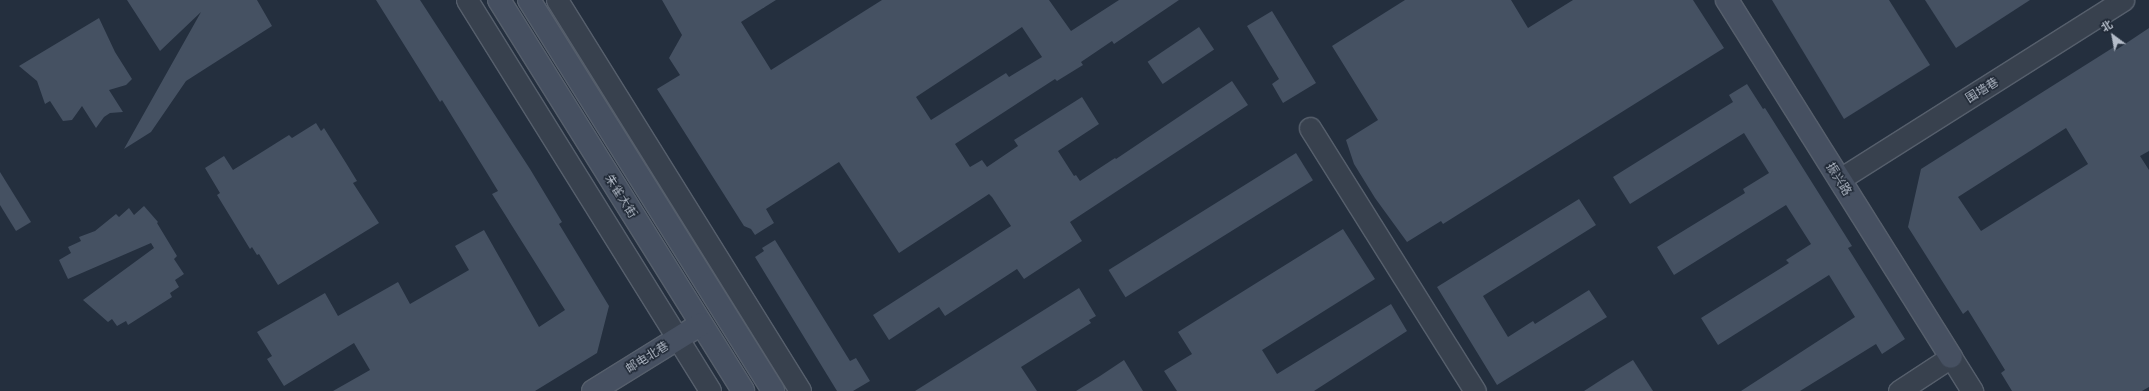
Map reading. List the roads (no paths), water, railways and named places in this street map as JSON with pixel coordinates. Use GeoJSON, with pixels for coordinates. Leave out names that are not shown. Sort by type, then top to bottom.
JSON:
{"type":"FeatureCollection","features":[{"type":"Feature","properties":{"kind":"main road","name":"朱雀大街"},"geometry":{"type":"LineString","coordinates":[[499,0],[743,391]]}},
{"type":"Feature","properties":{"kind":"main road"},"geometry":{"type":"LineString","coordinates":[[529,0],[773,391]]}},
{"type":"Feature","properties":{"kind":"main road","name":"振兴路"},"geometry":{"type":"LineString","coordinates":[[1727,0],[1951,358]]}},
{"type":"Feature","properties":{"kind":"main road","name":"邮电北巷"},"geometry":{"type":"LineString","coordinates":[[593,391],[701,324]]}},
{"type":"Feature","properties":{"kind":"street"},"geometry":{"type":"LineString","coordinates":[[467,0],[710,391]]}},
{"type":"Feature","properties":{"kind":"street"},"geometry":{"type":"LineString","coordinates":[[557,0],[800,391]]}},
{"type":"Feature","properties":{"kind":"street","name":"围墙巷"},"geometry":{"type":"LineString","coordinates":[[1840,179],[2123,0]]}},
{"type":"Feature","properties":{"kind":"street"},"geometry":{"type":"LineString","coordinates":[[1310,128],[1475,391]]}},
{"type":"Feature","properties":{"kind":"street"},"geometry":{"type":"LineString","coordinates":[[1899,391],[1951,358],[1972,391]]}}]}
